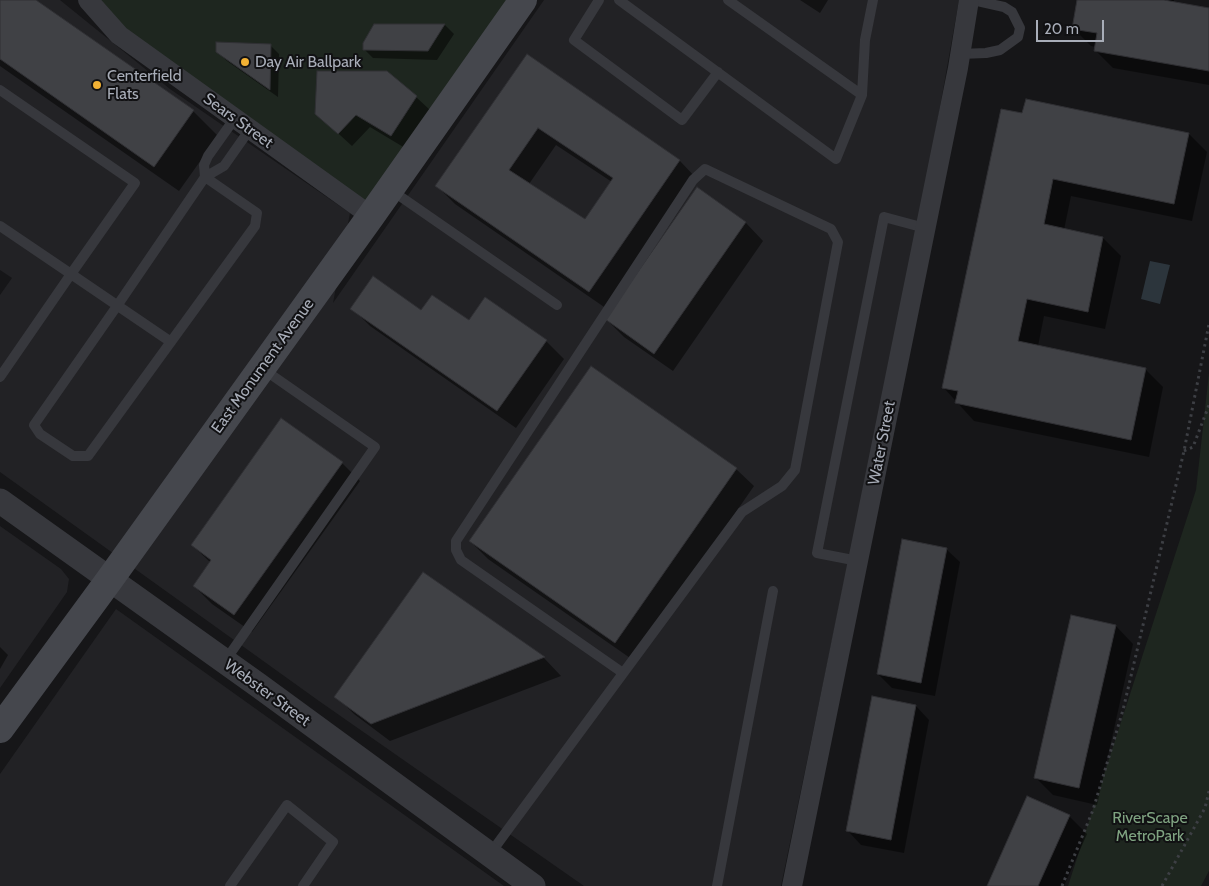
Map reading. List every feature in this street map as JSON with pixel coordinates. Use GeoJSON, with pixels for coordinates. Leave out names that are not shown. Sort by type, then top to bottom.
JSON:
{"type":"FeatureCollection","features":[{"type":"Feature","properties":{"kind":"main road","name":"East Monument Avenue"},"geometry":{"type":"LineString","coordinates":[[0,729],[110,580],[371,216],[522,0]]}},
{"type":"Feature","properties":{"kind":"street","name":"Sears Street"},"geometry":{"type":"LineString","coordinates":[[88,0],[120,35],[371,216]]}},
{"type":"Feature","properties":{"kind":"street","name":"Water Street"},"geometry":{"type":"LineString","coordinates":[[792,886],[960,54],[969,0]]}},
{"type":"Feature","properties":{"kind":"street","name":"Webster Street"},"geometry":{"type":"LineString","coordinates":[[0,501],[533,886]]}},
{"type":"Feature","properties":{"kind":"lane"},"geometry":{"type":"LineString","coordinates":[[599,0],[574,40],[682,120],[718,72]]}},
{"type":"Feature","properties":{"kind":"lane"},"geometry":{"type":"LineString","coordinates":[[619,0],[836,159],[862,95],[865,40],[873,0]]}},
{"type":"Feature","properties":{"kind":"lane"},"geometry":{"type":"LineString","coordinates":[[728,0],[862,95]]}},
{"type":"Feature","properties":{"kind":"lane"},"geometry":{"type":"LineString","coordinates":[[960,54],[986,53],[1000,50],[1018,37],[1020,28],[1012,12],[1004,7],[974,0]]}},
{"type":"Feature","properties":{"kind":"lane"},"geometry":{"type":"LineString","coordinates":[[0,90],[135,183],[0,377]]}},
{"type":"Feature","properties":{"kind":"lane"},"geometry":{"type":"LineString","coordinates":[[205,177],[204,165],[208,156],[242,124]]}},
{"type":"Feature","properties":{"kind":"lane"},"geometry":{"type":"LineString","coordinates":[[205,177],[257,213],[255,226],[88,456],[73,456],[40,434],[34,425],[205,177],[224,166],[242,124]]}},
{"type":"Feature","properties":{"kind":"lane"},"geometry":{"type":"LineString","coordinates":[[490,854],[623,674],[742,512],[782,486],[795,470],[838,242],[831,228],[705,169],[693,180],[456,542],[456,550],[461,560],[623,674]]}},
{"type":"Feature","properties":{"kind":"lane"},"geometry":{"type":"LineString","coordinates":[[390,189],[557,305]]}},
{"type":"Feature","properties":{"kind":"lane"},"geometry":{"type":"LineString","coordinates":[[858,561],[816,552],[884,217],[925,228]]}},
{"type":"Feature","properties":{"kind":"lane"},"geometry":{"type":"LineString","coordinates":[[0,226],[171,342]]}},
{"type":"Feature","properties":{"kind":"lane"},"geometry":{"type":"LineString","coordinates":[[224,662],[375,447],[262,368]]}},
{"type":"Feature","properties":{"kind":"lane"},"geometry":{"type":"LineString","coordinates":[[717,886],[773,591]]}},
{"type":"Feature","properties":{"kind":"lane"},"geometry":{"type":"LineString","coordinates":[[230,886],[287,805],[334,842],[303,886]]}},
{"type":"Feature","properties":{"kind":"path"},"geometry":{"type":"LineString","coordinates":[[1062,886],[1093,810],[1124,710],[1184,451],[1209,324]]}},
{"type":"Feature","properties":{"kind":"path"},"geometry":{"type":"LineString","coordinates":[[1184,451],[1194,447],[1209,405]]}},
{"type":"Feature","properties":{"kind":"path"},"geometry":{"type":"LineString","coordinates":[[1162,886],[1205,808],[1209,791]]}},
{"type":"Feature","properties":{"kind":"shaded area"},"geometry":{"type":"Polygon","coordinates":[[[0,0],[60,0],[170,89],[350,213],[333,303],[544,0],[959,0],[922,208],[781,886],[584,886],[319,701],[0,472],[0,295],[12,278],[0,270],[0,0]]]}},
{"type":"Feature","properties":{"kind":"shaded area"},"geometry":{"type":"Polygon","coordinates":[[[1150,261],[1170,265],[1160,304],[1141,299],[1150,261]]]}},
{"type":"Feature","properties":{"kind":"shaded area"},"geometry":{"type":"Polygon","coordinates":[[[0,526],[61,569],[69,579],[67,592],[0,688],[0,526]]]}},
{"type":"Feature","properties":{"kind":"shaded area"},"geometry":{"type":"Polygon","coordinates":[[[116,609],[504,886],[0,886],[0,774],[116,609]]]}},
{"type":"Feature","properties":{"kind":"green space"},"geometry":{"type":"Polygon","coordinates":[[[88,0],[520,0],[371,216],[88,0]]]}},
{"type":"Feature","properties":{"kind":"green space","name":"RiverScape MetroPark"},"geometry":{"type":"Polygon","coordinates":[[[1209,373],[1209,871],[1201,886],[1068,886],[1196,490],[1209,373]]]}},
{"type":"Feature","properties":{"kind":"building","name":"Centerfield Flats"},"geometry":{"type":"Polygon","coordinates":[[[0,0],[36,0],[194,110],[154,167],[0,59],[0,0]]]}},
{"type":"Feature","properties":{"kind":"building"},"geometry":{"type":"Polygon","coordinates":[[[1077,0],[1164,0],[1209,8],[1209,71],[1094,51],[1097,33],[1072,29],[1077,0]]]}},
{"type":"Feature","properties":{"kind":"building"},"geometry":{"type":"Polygon","coordinates":[[[374,24],[445,24],[428,51],[363,50],[363,43],[374,24]]]}},
{"type":"Feature","properties":{"kind":"building"},"geometry":{"type":"Polygon","coordinates":[[[216,42],[271,44],[270,90],[216,52],[216,42]]]}},
{"type":"Feature","properties":{"kind":"building"},"geometry":{"type":"Polygon","coordinates":[[[527,54],[680,160],[589,292],[435,186],[527,54]],[[538,128],[509,170],[585,219],[613,178],[538,128]]]}},
{"type":"Feature","properties":{"kind":"building"},"geometry":{"type":"Polygon","coordinates":[[[317,71],[387,71],[417,96],[391,136],[356,115],[338,134],[315,114],[317,71]]]}},
{"type":"Feature","properties":{"kind":"building"},"geometry":{"type":"Polygon","coordinates":[[[1026,99],[1189,133],[1174,204],[1053,179],[1044,224],[1103,237],[1088,312],[1027,299],[1018,341],[1146,368],[1131,440],[955,403],[958,391],[942,388],[1001,109],[1022,113],[1026,99]]]}},
{"type":"Feature","properties":{"kind":"building"},"geometry":{"type":"Polygon","coordinates":[[[697,187],[746,222],[654,354],[605,319],[697,187]]]}},
{"type":"Feature","properties":{"kind":"building"},"geometry":{"type":"Polygon","coordinates":[[[373,276],[421,310],[432,295],[469,320],[485,297],[547,340],[497,411],[350,309],[373,276]]]}},
{"type":"Feature","properties":{"kind":"building"},"geometry":{"type":"Polygon","coordinates":[[[591,366],[737,468],[615,643],[469,541],[591,366]]]}},
{"type":"Feature","properties":{"kind":"building"},"geometry":{"type":"Polygon","coordinates":[[[281,418],[343,462],[234,615],[193,586],[211,560],[191,545],[281,418]]]}},
{"type":"Feature","properties":{"kind":"building"},"geometry":{"type":"Polygon","coordinates":[[[902,539],[947,548],[921,683],[877,674],[902,539]]]}},
{"type":"Feature","properties":{"kind":"building"},"geometry":{"type":"Polygon","coordinates":[[[423,572],[545,657],[371,724],[334,697],[423,572]]]}},
{"type":"Feature","properties":{"kind":"building"},"geometry":{"type":"Polygon","coordinates":[[[1071,615],[1116,625],[1079,788],[1034,778],[1071,615]]]}},
{"type":"Feature","properties":{"kind":"building"},"geometry":{"type":"Polygon","coordinates":[[[872,696],[916,705],[891,840],[846,831],[872,696]]]}},
{"type":"Feature","properties":{"kind":"building"},"geometry":{"type":"Polygon","coordinates":[[[1027,796],[1070,815],[1038,886],[987,886],[1027,796]]]}},
{"type":"Feature","properties":{"kind":"place","name":"Day Air Ballpark"},"geometry":{"type":"Point","coordinates":[245,62]}},
{"type":"Feature","properties":{"kind":"place","name":"Centerfield Flats"},"geometry":{"type":"Point","coordinates":[97,85]}}]}
